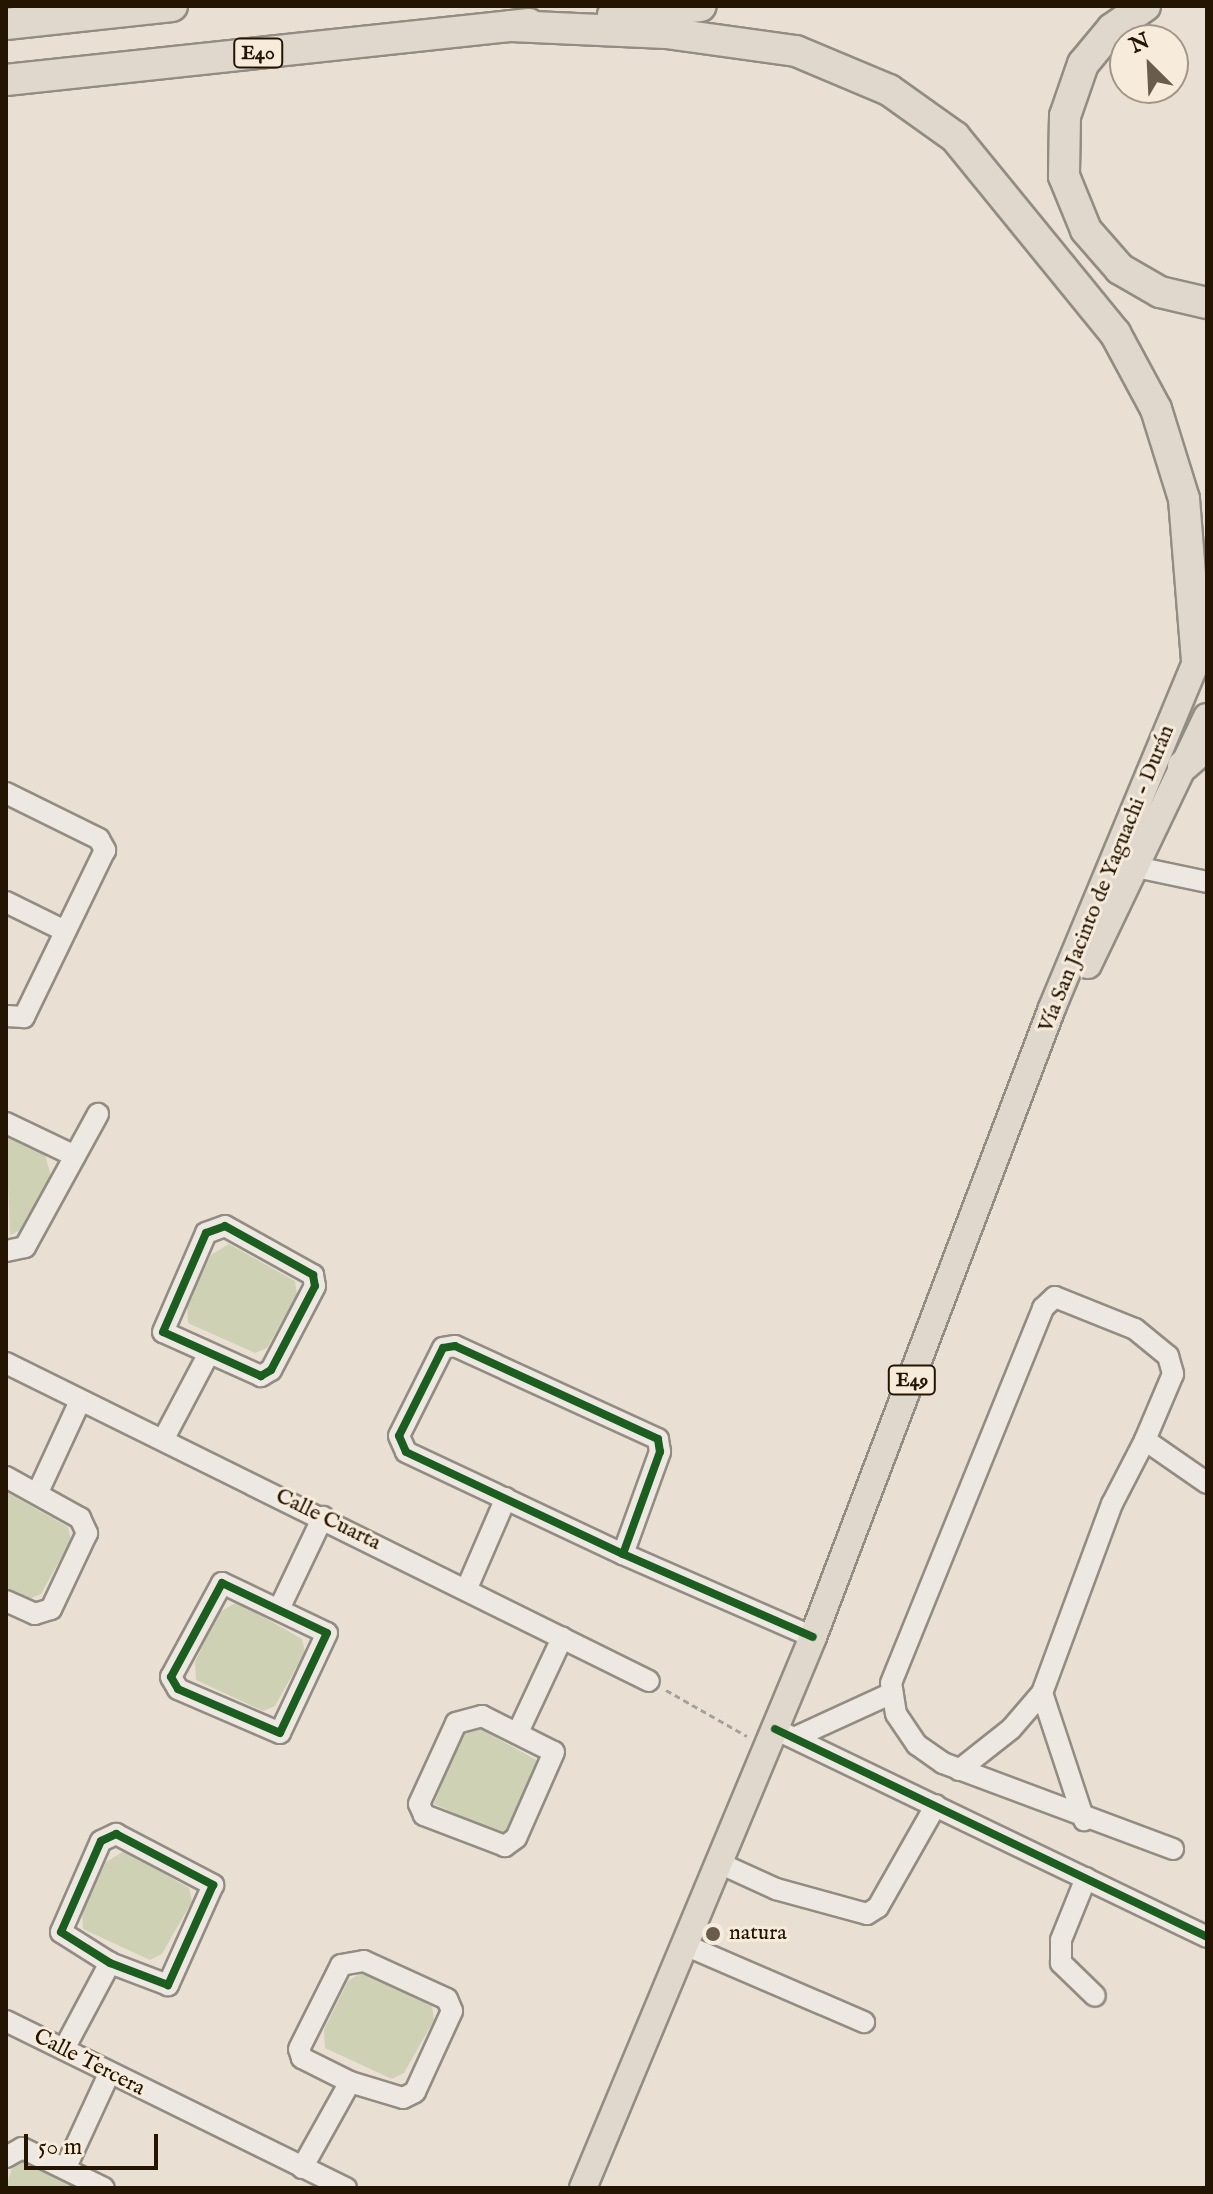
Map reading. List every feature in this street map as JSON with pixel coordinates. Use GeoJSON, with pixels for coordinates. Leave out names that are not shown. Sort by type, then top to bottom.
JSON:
{"type":"FeatureCollection","features":[{"type":"Feature","properties":{"kind":"highway"},"geometry":{"type":"LineString","coordinates":[[6,24],[172,6]]}},
{"type":"Feature","properties":{"kind":"highway","name":"E40"},"geometry":{"type":"LineString","coordinates":[[6,80],[701,6]]}},
{"type":"Feature","properties":{"kind":"highway"},"geometry":{"type":"LineString","coordinates":[[1145,6],[1112,29],[1083,64],[1065,116],[1064,176],[1086,230],[1120,269],[1160,292],[1207,303]]}},
{"type":"Feature","properties":{"kind":"highway"},"geometry":{"type":"LineString","coordinates":[[511,26],[666,33],[796,51],[889,90],[955,137],[1115,333],[1156,409],[1184,499],[1202,649]]}},
{"type":"Feature","properties":{"kind":"highway"},"geometry":{"type":"LineString","coordinates":[[1183,766],[1207,745]]}},
{"type":"Feature","properties":{"kind":"main road","name":"Vía San Jacinto de Yaguachi - Durán"},"geometry":{"type":"LineString","coordinates":[[583,2188],[719,1863],[780,1738],[813,1637],[1011,1123],[1202,649]]}},
{"type":"Feature","properties":{"kind":"main road","name":"Vía San Jacinto de Yaguachi - Durán"},"geometry":{"type":"LineString","coordinates":[[1011,1123],[1207,717]]}},
{"type":"Feature","properties":{"kind":"street"},"geometry":{"type":"LineString","coordinates":[[6,793],[103,845],[24,1017],[6,1016]]}},
{"type":"Feature","properties":{"kind":"street"},"geometry":{"type":"LineString","coordinates":[[1136,867],[1207,882]]}},
{"type":"Feature","properties":{"kind":"street"},"geometry":{"type":"LineString","coordinates":[[6,902],[65,931]]}},
{"type":"Feature","properties":{"kind":"street"},"geometry":{"type":"LineString","coordinates":[[6,1251],[25,1247],[98,1114]]}},
{"type":"Feature","properties":{"kind":"street"},"geometry":{"type":"LineString","coordinates":[[6,1123],[75,1156]]}},
{"type":"Feature","properties":{"kind":"street"},"geometry":{"type":"LineString","coordinates":[[225,1226],[305,1265],[315,1286],[271,1370],[261,1376],[208,1355],[163,1332],[206,1233],[225,1226]]}},
{"type":"Feature","properties":{"kind":"street"},"geometry":{"type":"LineString","coordinates":[[959,1770],[1011,1729],[1042,1693],[1112,1504],[1145,1440],[1173,1374],[1168,1356],[1135,1329],[1055,1297],[1043,1308],[903,1646],[892,1693],[917,1745],[959,1770],[1084,1820],[1173,1849]]}},
{"type":"Feature","properties":{"kind":"street"},"geometry":{"type":"LineString","coordinates":[[623,1554],[660,1452],[658,1439],[446,1346],[399,1446],[623,1554],[813,1637]]}},
{"type":"Feature","properties":{"kind":"street"},"geometry":{"type":"LineString","coordinates":[[163,1440],[208,1355]]}},
{"type":"Feature","properties":{"kind":"street","name":"Calle Cuarta"},"geometry":{"type":"LineString","coordinates":[[6,1363],[467,1588],[649,1681]]}},
{"type":"Feature","properties":{"kind":"street"},"geometry":{"type":"LineString","coordinates":[[38,1492],[80,1401]]}},
{"type":"Feature","properties":{"kind":"street"},"geometry":{"type":"LineString","coordinates":[[1145,1440],[1207,1483]]}},
{"type":"Feature","properties":{"kind":"street"},"geometry":{"type":"LineString","coordinates":[[6,1477],[80,1518],[87,1533],[51,1609],[35,1614],[6,1601]]}},
{"type":"Feature","properties":{"kind":"street"},"geometry":{"type":"LineString","coordinates":[[467,1588],[506,1498]]}},
{"type":"Feature","properties":{"kind":"street"},"geometry":{"type":"LineString","coordinates":[[280,1607],[323,1517]]}},
{"type":"Feature","properties":{"kind":"street"},"geometry":{"type":"LineString","coordinates":[[231,1583],[280,1607],[327,1633],[280,1733],[174,1684],[171,1677],[214,1587],[231,1583]]}},
{"type":"Feature","properties":{"kind":"street"},"geometry":{"type":"LineString","coordinates":[[519,1730],[562,1638]]}},
{"type":"Feature","properties":{"kind":"street"},"geometry":{"type":"LineString","coordinates":[[780,1738],[892,1693]]}},
{"type":"Feature","properties":{"kind":"street"},"geometry":{"type":"LineString","coordinates":[[1042,1693],[1084,1820]]}},
{"type":"Feature","properties":{"kind":"street"},"geometry":{"type":"LineString","coordinates":[[482,1716],[519,1730],[554,1752],[516,1838],[493,1847],[424,1815],[422,1791],[456,1723],[482,1716]]}},
{"type":"Feature","properties":{"kind":"street"},"geometry":{"type":"LineString","coordinates":[[780,1738],[936,1805],[1207,1937]]}},
{"type":"Feature","properties":{"kind":"street"},"geometry":{"type":"LineString","coordinates":[[719,1863],[788,1893],[867,1914],[878,1907],[936,1805]]}},
{"type":"Feature","properties":{"kind":"street"},"geometry":{"type":"LineString","coordinates":[[107,1836],[213,1885],[168,1985],[110,1963],[61,1932],[107,1836]]}},
{"type":"Feature","properties":{"kind":"street"},"geometry":{"type":"LineString","coordinates":[[1086,1878],[1061,1940],[1061,1963],[1095,1996]]}},
{"type":"Feature","properties":{"kind":"street"},"geometry":{"type":"LineString","coordinates":[[685,1945],[864,2022]]}},
{"type":"Feature","properties":{"kind":"street"},"geometry":{"type":"LineString","coordinates":[[364,1961],[447,1999],[451,2023],[415,2092],[391,2098],[350,2082],[302,2058],[299,2049],[341,1965],[364,1961]]}},
{"type":"Feature","properties":{"kind":"street"},"geometry":{"type":"LineString","coordinates":[[64,2049],[110,1963]]}},
{"type":"Feature","properties":{"kind":"street","name":"Calle Tercera"},"geometry":{"type":"LineString","coordinates":[[6,2021],[336,2186]]}},
{"type":"Feature","properties":{"kind":"street"},"geometry":{"type":"LineString","coordinates":[[66,2167],[109,2074]]}},
{"type":"Feature","properties":{"kind":"street"},"geometry":{"type":"LineString","coordinates":[[302,2168],[350,2082]]}},
{"type":"Feature","properties":{"kind":"street"},"geometry":{"type":"LineString","coordinates":[[6,2157],[22,2148],[104,2188]]}},
{"type":"Feature","properties":{"kind":"path"},"geometry":{"type":"LineString","coordinates":[[649,1681],[780,1738]]}},
{"type":"Feature","properties":{"kind":"green space"},"geometry":{"type":"Polygon","coordinates":[[[6,1137],[45,1155],[51,1176],[21,1230],[10,1235],[6,1137]]]}},
{"type":"Feature","properties":{"kind":"green space"},"geometry":{"type":"Polygon","coordinates":[[[229,1244],[295,1281],[297,1295],[267,1348],[255,1353],[188,1323],[187,1304],[211,1255],[229,1244]]]}},
{"type":"Feature","properties":{"kind":"green space"},"geometry":{"type":"Polygon","coordinates":[[[6,1492],[68,1527],[71,1540],[41,1594],[29,1599],[6,1591],[6,1492]]]}},
{"type":"Feature","properties":{"kind":"green space"},"geometry":{"type":"Polygon","coordinates":[[[237,1602],[302,1639],[305,1652],[275,1706],[263,1711],[196,1680],[195,1662],[218,1613],[237,1602]]]}},
{"type":"Feature","properties":{"kind":"green space"},"geometry":{"type":"Polygon","coordinates":[[[475,1726],[540,1762],[513,1829],[501,1834],[434,1804],[464,1728],[475,1726]]]}},
{"type":"Feature","properties":{"kind":"green space"},"geometry":{"type":"Polygon","coordinates":[[[124,1851],[189,1888],[192,1901],[162,1954],[150,1960],[83,1929],[82,1911],[106,1862],[124,1851]]]}},
{"type":"Feature","properties":{"kind":"green space"},"geometry":{"type":"Polygon","coordinates":[[[366,1970],[432,2006],[434,2020],[404,2073],[392,2079],[325,2048],[324,2030],[348,1981],[366,1970]]]}},
{"type":"Feature","properties":{"kind":"green space"},"geometry":{"type":"Polygon","coordinates":[[[30,2157],[93,2188],[6,2188],[12,2168],[30,2157]]]}},
{"type":"Feature","properties":{"kind":"cycle path"},"geometry":{"type":"LineString","coordinates":[[225,1226],[313,1275],[315,1286],[271,1370],[261,1376],[163,1332],[206,1233],[225,1226]]}},
{"type":"Feature","properties":{"kind":"cycle path"},"geometry":{"type":"LineString","coordinates":[[623,1554],[660,1452],[658,1439],[455,1346],[443,1348],[399,1436],[406,1452],[623,1554],[813,1637]]}},
{"type":"Feature","properties":{"kind":"cycle path"},"geometry":{"type":"LineString","coordinates":[[222,1583],[327,1633],[280,1733],[178,1689],[171,1677],[222,1583]]}},
{"type":"Feature","properties":{"kind":"cycle path"},"geometry":{"type":"LineString","coordinates":[[775,1729],[1207,1937]]}},
{"type":"Feature","properties":{"kind":"cycle path"},"geometry":{"type":"LineString","coordinates":[[116,1834],[213,1885],[168,1985],[110,1963],[61,1932],[101,1841],[116,1834]]}},
{"type":"Feature","properties":{"kind":"place","name":"natura"},"geometry":{"type":"Point","coordinates":[713,1934]}}]}
